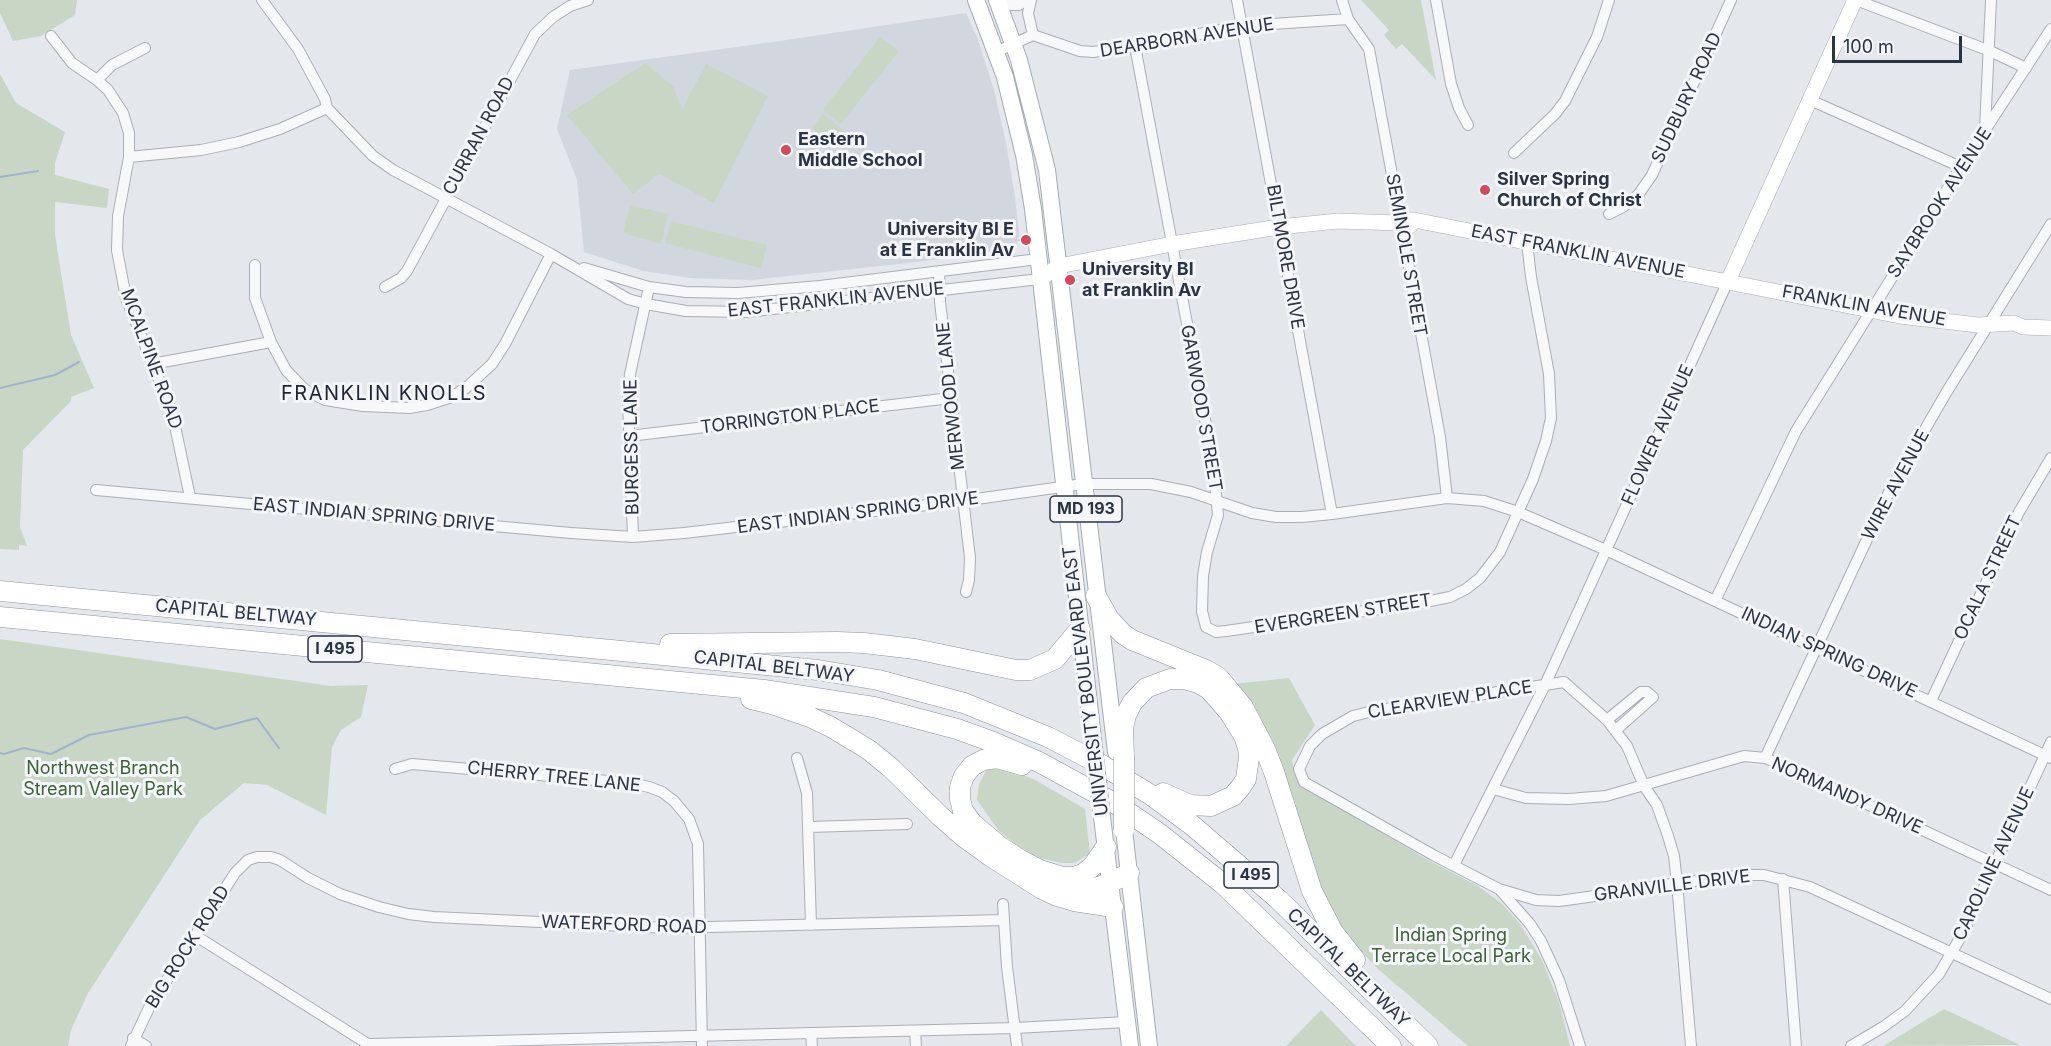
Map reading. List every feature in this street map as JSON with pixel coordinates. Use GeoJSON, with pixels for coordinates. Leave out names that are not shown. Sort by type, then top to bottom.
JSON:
{"type":"FeatureCollection","features":[{"type":"Feature","properties":{"kind":"highway","name":"CAPITAL BELTWAY"},"geometry":{"type":"LineString","coordinates":[[0,591],[768,664],[878,680],[964,703],[1048,737],[1102,765],[1151,795],[1193,825],[1278,899],[1429,1046]]}},
{"type":"Feature","properties":{"kind":"highway"},"geometry":{"type":"LineString","coordinates":[[1096,596],[1109,619],[1123,634],[1132,640],[1206,669],[1218,677],[1229,689],[1255,728],[1265,749],[1312,891],[1333,932],[1429,1046]]}},
{"type":"Feature","properties":{"kind":"highway","name":"CAPITAL BELTWAY"},"geometry":{"type":"LineString","coordinates":[[0,617],[669,681],[834,699],[919,717],[993,742],[1039,762],[1094,792],[1160,834],[1202,866],[1260,919],[1391,1046]]}},
{"type":"Feature","properties":{"kind":"highway"},"geometry":{"type":"LineString","coordinates":[[582,646],[837,642],[915,649],[1000,668],[1030,670],[1055,659],[1080,629]]}},
{"type":"Feature","properties":{"kind":"highway"},"geometry":{"type":"LineString","coordinates":[[1048,737],[1178,801],[1211,806],[1222,802],[1240,788],[1246,779],[1249,757],[1244,736],[1218,698],[1198,683],[1184,679],[1170,679],[1146,688],[1132,703],[1126,715],[1120,754],[1124,830]]}},
{"type":"Feature","properties":{"kind":"highway"},"geometry":{"type":"LineString","coordinates":[[669,681],[772,704],[831,727],[869,750],[965,838],[1014,872],[1058,896],[1113,907]]}},
{"type":"Feature","properties":{"kind":"highway"},"geometry":{"type":"LineString","coordinates":[[1094,792],[1032,768],[997,759],[983,760],[972,766],[964,776],[960,787],[960,799],[963,811],[987,837],[1019,859],[1053,875],[1073,878],[1083,874],[1093,866],[1106,847]]}},
{"type":"Feature","properties":{"kind":"highway"},"geometry":{"type":"LineString","coordinates":[[1014,872],[1044,884],[1076,891],[1087,891],[1128,873]]}},
{"type":"Feature","properties":{"kind":"main road","name":"UNIVERSITY BOULEVARD EAST"},"geometry":{"type":"LineString","coordinates":[[976,0],[1005,77],[1024,156],[1033,209],[1130,1046]]}},
{"type":"Feature","properties":{"kind":"main road","name":"UNIVERSITY BOULEVARD EAST"},"geometry":{"type":"LineString","coordinates":[[998,2],[1014,45],[1047,170],[1096,596],[1120,754]]}},
{"type":"Feature","properties":{"kind":"main road","name":"UNIVERSITY BOULEVARD EAST"},"geometry":{"type":"LineString","coordinates":[[1124,830],[1149,1046]]}},
{"type":"Feature","properties":{"kind":"street","name":"EAST FRANKLIN AVENUE"},"geometry":{"type":"LineString","coordinates":[[262,0],[298,49],[326,99],[327,108],[373,156],[393,170],[550,254],[628,299],[646,304],[686,311],[746,312],[1040,279],[1059,266],[1172,244],[1279,227],[1338,221],[1400,223],[1413,227],[1428,224],[1728,281]]}},
{"type":"Feature","properties":{"kind":"street","name":"CURRAN ROAD"},"geometry":{"type":"LineString","coordinates":[[385,287],[401,278],[407,271],[535,34],[553,17],[570,6],[588,0]]}},
{"type":"Feature","properties":{"kind":"street"},"geometry":{"type":"LineString","coordinates":[[998,2],[1019,5],[1026,0]]}},
{"type":"Feature","properties":{"kind":"street"},"geometry":{"type":"LineString","coordinates":[[996,52],[1033,35],[1028,13],[1031,0]]}},
{"type":"Feature","properties":{"kind":"street","name":"BILTMORE DRIVE"},"geometry":{"type":"LineString","coordinates":[[1237,0],[1332,514]]}},
{"type":"Feature","properties":{"kind":"street"},"geometry":{"type":"LineString","coordinates":[[1436,0],[1451,84],[1459,108],[1468,125]]}},
{"type":"Feature","properties":{"kind":"street"},"geometry":{"type":"LineString","coordinates":[[1514,153],[1555,114],[1565,101],[1597,37],[1609,0]]}},
{"type":"Feature","properties":{"kind":"street","name":"SUDBURY ROAD"},"geometry":{"type":"LineString","coordinates":[[1609,214],[1623,207],[1638,195],[1652,175],[1731,0]]}},
{"type":"Feature","properties":{"kind":"street"},"geometry":{"type":"LineString","coordinates":[[1855,0],[1990,51],[2026,68]]}},
{"type":"Feature","properties":{"kind":"street","name":"FLOWER AVENUE"},"geometry":{"type":"LineString","coordinates":[[1454,865],[1545,686],[1855,0]]}},
{"type":"Feature","properties":{"kind":"street"},"geometry":{"type":"LineString","coordinates":[[1985,131],[1991,0]]}},
{"type":"Feature","properties":{"kind":"street","name":"DEARBORN AVENUE"},"geometry":{"type":"LineString","coordinates":[[1033,35],[1080,51],[1093,52],[1345,9]]}},
{"type":"Feature","properties":{"kind":"street","name":"SEMINOLE STREET"},"geometry":{"type":"LineString","coordinates":[[1345,9],[1369,49],[1440,437],[1447,498]]}},
{"type":"Feature","properties":{"kind":"street","name":"SAYBROOK AVENUE"},"geometry":{"type":"LineString","coordinates":[[1715,602],[1796,431],[1961,167],[2051,29]]}},
{"type":"Feature","properties":{"kind":"street","name":"MCALPINE ROAD"},"geometry":{"type":"LineString","coordinates":[[51,36],[72,63],[108,90],[123,113],[129,133],[129,158],[118,216],[117,250],[126,298],[172,412],[190,498]]}},
{"type":"Feature","properties":{"kind":"street","name":"GARWOOD STREET"},"geometry":{"type":"LineString","coordinates":[[1135,46],[1213,462],[1218,515],[1207,552],[1203,576],[1202,611],[1206,627]]}},
{"type":"Feature","properties":{"kind":"street"},"geometry":{"type":"LineString","coordinates":[[97,80],[112,64],[145,48]]}},
{"type":"Feature","properties":{"kind":"street"},"geometry":{"type":"LineString","coordinates":[[1810,100],[1961,167]]}},
{"type":"Feature","properties":{"kind":"street"},"geometry":{"type":"LineString","coordinates":[[129,158],[201,150],[239,142],[280,129],[327,108]]}},
{"type":"Feature","properties":{"kind":"street","name":"WIRE AVENUE"},"geometry":{"type":"LineString","coordinates":[[1765,758],[1890,490],[1946,393],[1995,324],[2051,224]]}},
{"type":"Feature","properties":{"kind":"street","name":"EVERGREEN STREET"},"geometry":{"type":"LineString","coordinates":[[1206,627],[1216,632],[1226,631],[1450,597],[1466,589],[1491,565],[1500,552],[1518,512],[1546,441],[1551,418],[1549,374],[1531,277],[1527,242]]}},
{"type":"Feature","properties":{"kind":"street","name":"EAST FRANKLIN AVENUE"},"geometry":{"type":"LineString","coordinates":[[550,254],[582,267],[649,287],[686,292],[738,293],[820,286],[1038,259],[1059,266]]}},
{"type":"Feature","properties":{"kind":"street"},"geometry":{"type":"LineString","coordinates":[[255,265],[255,298],[271,342],[286,370],[304,389],[326,400],[363,406],[409,408],[428,405],[448,398],[466,388],[492,364],[550,254]]}},
{"type":"Feature","properties":{"kind":"street","name":"MERWOOD LANE"},"geometry":{"type":"LineString","coordinates":[[939,271],[939,290],[970,558],[966,592]]}},
{"type":"Feature","properties":{"kind":"street","name":"FRANKLIN AVENUE"},"geometry":{"type":"LineString","coordinates":[[1728,281],[1900,316],[1978,325],[1995,324],[2012,330],[2023,327],[2051,328]]}},
{"type":"Feature","properties":{"kind":"street","name":"BURGESS LANE"},"geometry":{"type":"LineString","coordinates":[[633,537],[629,436],[630,374],[649,287]]}},
{"type":"Feature","properties":{"kind":"street"},"geometry":{"type":"LineString","coordinates":[[152,364],[271,342]]}},
{"type":"Feature","properties":{"kind":"street","name":"TORRINGTON PLACE"},"geometry":{"type":"LineString","coordinates":[[629,436],[951,398]]}},
{"type":"Feature","properties":{"kind":"street","name":"OCALA STREET"},"geometry":{"type":"LineString","coordinates":[[1931,700],[2019,512],[2051,458]]}},
{"type":"Feature","properties":{"kind":"street","name":"EAST INDIAN SPRING DRIVE"},"geometry":{"type":"LineString","coordinates":[[96,490],[633,537],[962,501],[1083,484],[1151,484],[1191,492],[1252,513],[1276,517],[1332,514],[1447,498],[1484,501],[1518,512],[1606,550]]}},
{"type":"Feature","properties":{"kind":"street","name":"INDIAN SPRING DRIVE"},"geometry":{"type":"LineString","coordinates":[[1606,550],[2048,756]]}},
{"type":"Feature","properties":{"kind":"street","name":"CLEARVIEW PLACE"},"geometry":{"type":"LineString","coordinates":[[1302,760],[1322,734],[1353,716],[1372,711],[1545,686],[1564,681],[1606,720]]}},
{"type":"Feature","properties":{"kind":"street"},"geometry":{"type":"LineString","coordinates":[[1616,730],[1653,698],[1647,692],[1641,692],[1606,720],[1627,746],[1644,786],[1657,805],[1674,856],[1691,1046]]}},
{"type":"Feature","properties":{"kind":"street","name":"CAROLINE AVENUE"},"geometry":{"type":"LineString","coordinates":[[1851,1046],[1883,1028],[1905,1011],[1939,974],[1963,933],[2048,756],[2051,742]]}},
{"type":"Feature","properties":{"kind":"street","name":"NORMANDY DRIVE"},"geometry":{"type":"LineString","coordinates":[[1493,789],[1526,798],[1569,799],[1606,796],[1744,756],[1765,758],[2051,890]]}},
{"type":"Feature","properties":{"kind":"street"},"geometry":{"type":"LineString","coordinates":[[797,758],[807,793],[811,925]]}},
{"type":"Feature","properties":{"kind":"street","name":"GRANVILLE DRIVE"},"geometry":{"type":"LineString","coordinates":[[1302,760],[1299,769],[1304,782],[1499,889],[1536,900],[1558,901],[1744,874],[1764,875],[1810,887],[2051,999]]}},
{"type":"Feature","properties":{"kind":"street","name":"CHERRY TREE LANE"},"geometry":{"type":"LineString","coordinates":[[396,769],[412,764],[631,783],[662,792],[682,809],[698,844],[702,1041]]}},
{"type":"Feature","properties":{"kind":"street"},"geometry":{"type":"LineString","coordinates":[[809,827],[908,824]]}},
{"type":"Feature","properties":{"kind":"street","name":"WATERFORD ROAD"},"geometry":{"type":"LineString","coordinates":[[257,857],[271,857],[280,860],[308,878],[340,894],[408,914],[667,928],[1004,920]]}},
{"type":"Feature","properties":{"kind":"street","name":"BIG ROCK ROAD"},"geometry":{"type":"LineString","coordinates":[[132,1042],[149,1008],[235,873],[248,860],[257,857]]}},
{"type":"Feature","properties":{"kind":"street"},"geometry":{"type":"LineString","coordinates":[[1783,879],[1796,1046]]}},
{"type":"Feature","properties":{"kind":"street"},"geometry":{"type":"LineString","coordinates":[[1499,889],[1541,940],[1559,980],[1580,1046]]}},
{"type":"Feature","properties":{"kind":"street"},"geometry":{"type":"LineString","coordinates":[[1003,904],[1007,967],[1017,1046]]}},
{"type":"Feature","properties":{"kind":"street"},"geometry":{"type":"LineString","coordinates":[[196,936],[370,1045],[702,1041],[811,1033],[1015,1028],[1127,1022]]}},
{"type":"Feature","properties":{"kind":"street"},"geometry":{"type":"LineString","coordinates":[[915,1030],[916,1046]]}},
{"type":"Feature","properties":{"kind":"street"},"geometry":{"type":"LineString","coordinates":[[811,1033],[812,1046]]}},
{"type":"Feature","properties":{"kind":"street"},"geometry":{"type":"LineString","coordinates":[[132,1042],[146,1046]]}},
{"type":"Feature","properties":{"kind":"shaded area","name":"Eastern Middle School"},"geometry":{"type":"Polygon","coordinates":[[[966,13],[977,37],[994,90],[1006,143],[1020,240],[1011,250],[751,280],[690,278],[644,271],[584,252],[577,180],[557,129],[570,70],[966,13]]]}},
{"type":"Feature","properties":{"kind":"green space"},"geometry":{"type":"Polygon","coordinates":[[[0,0],[77,0],[75,15],[41,36],[13,41],[0,13],[0,0]]]}},
{"type":"Feature","properties":{"kind":"green space"},"geometry":{"type":"Polygon","coordinates":[[[1361,0],[1421,0],[1436,80],[1402,44],[1396,49],[1384,35],[1389,30],[1361,0]]]}},
{"type":"Feature","properties":{"kind":"green space"},"geometry":{"type":"Polygon","coordinates":[[[880,37],[899,51],[841,124],[823,110],[880,37]]]}},
{"type":"Feature","properties":{"kind":"green space"},"geometry":{"type":"Polygon","coordinates":[[[645,63],[673,86],[682,110],[706,64],[768,96],[714,203],[659,174],[633,194],[567,115],[645,63]]]}},
{"type":"Feature","properties":{"kind":"green space"},"geometry":{"type":"Polygon","coordinates":[[[0,74],[16,103],[65,132],[55,163],[55,175],[109,189],[107,208],[55,202],[55,235],[71,335],[94,388],[71,397],[71,401],[23,450],[20,527],[27,546],[19,545],[19,550],[0,549],[0,74]]]}},
{"type":"Feature","properties":{"kind":"green space"},"geometry":{"type":"Polygon","coordinates":[[[823,114],[844,131],[832,145],[812,128],[823,114]]]}},
{"type":"Feature","properties":{"kind":"green space"},"geometry":{"type":"Polygon","coordinates":[[[630,205],[668,214],[661,244],[623,233],[630,205]]]}},
{"type":"Feature","properties":{"kind":"green space"},"geometry":{"type":"Polygon","coordinates":[[[671,221],[767,245],[761,268],[665,243],[671,221]]]}},
{"type":"Feature","properties":{"kind":"green space","name":"Northwest Branch Stream Valley Park"},"geometry":{"type":"Polygon","coordinates":[[[0,639],[331,686],[368,685],[361,717],[341,730],[332,747],[326,815],[267,785],[244,783],[200,820],[88,993],[71,1030],[68,1046],[0,1046],[0,639]]]}},
{"type":"Feature","properties":{"kind":"green space","name":"Indian Spring Terrace Local Park"},"geometry":{"type":"Polygon","coordinates":[[[1289,678],[1315,725],[1292,760],[1294,773],[1301,785],[1428,860],[1478,886],[1501,903],[1520,924],[1542,960],[1559,1002],[1570,1046],[1468,1046],[1378,969],[1346,935],[1319,894],[1295,802],[1272,744],[1233,684],[1289,678]]]}},
{"type":"Feature","properties":{"kind":"green space"},"geometry":{"type":"Polygon","coordinates":[[[988,767],[1006,767],[1037,781],[1085,809],[1090,854],[1074,863],[1040,858],[1018,846],[999,831],[977,800],[979,784],[988,767]]]}},
{"type":"Feature","properties":{"kind":"green space"},"geometry":{"type":"Polygon","coordinates":[[[1944,1009],[2020,1045],[1883,1046],[1944,1009]]]}},
{"type":"Feature","properties":{"kind":"green space"},"geometry":{"type":"Polygon","coordinates":[[[1321,1010],[1356,1046],[1286,1046],[1321,1010]]]}},
{"type":"Feature","properties":{"kind":"waterway"},"geometry":{"type":"LineString","coordinates":[[0,177],[38,171]]}},
{"type":"Feature","properties":{"kind":"waterway"},"geometry":{"type":"LineString","coordinates":[[0,388],[55,375],[79,362]]}},
{"type":"Feature","properties":{"kind":"waterway"},"geometry":{"type":"LineString","coordinates":[[0,753],[24,748],[51,754],[89,735],[186,717],[215,729],[257,718],[279,748]]}},
{"type":"Feature","properties":{"kind":"place","name":"Eastern Middle School"},"geometry":{"type":"Point","coordinates":[786,150]}},
{"type":"Feature","properties":{"kind":"place","name":"Silver Spring Church of Christ"},"geometry":{"type":"Point","coordinates":[1485,190]}},
{"type":"Feature","properties":{"kind":"place","name":"University Bl E at E Franklin Av"},"geometry":{"type":"Point","coordinates":[1026,240]}},
{"type":"Feature","properties":{"kind":"place","name":"University Bl at Franklin Av"},"geometry":{"type":"Point","coordinates":[1070,280]}},
{"type":"Feature","properties":{"kind":"district","name":"FRANKLIN KNOLLS"},"geometry":{"type":"Point","coordinates":[384,394]}}]}
